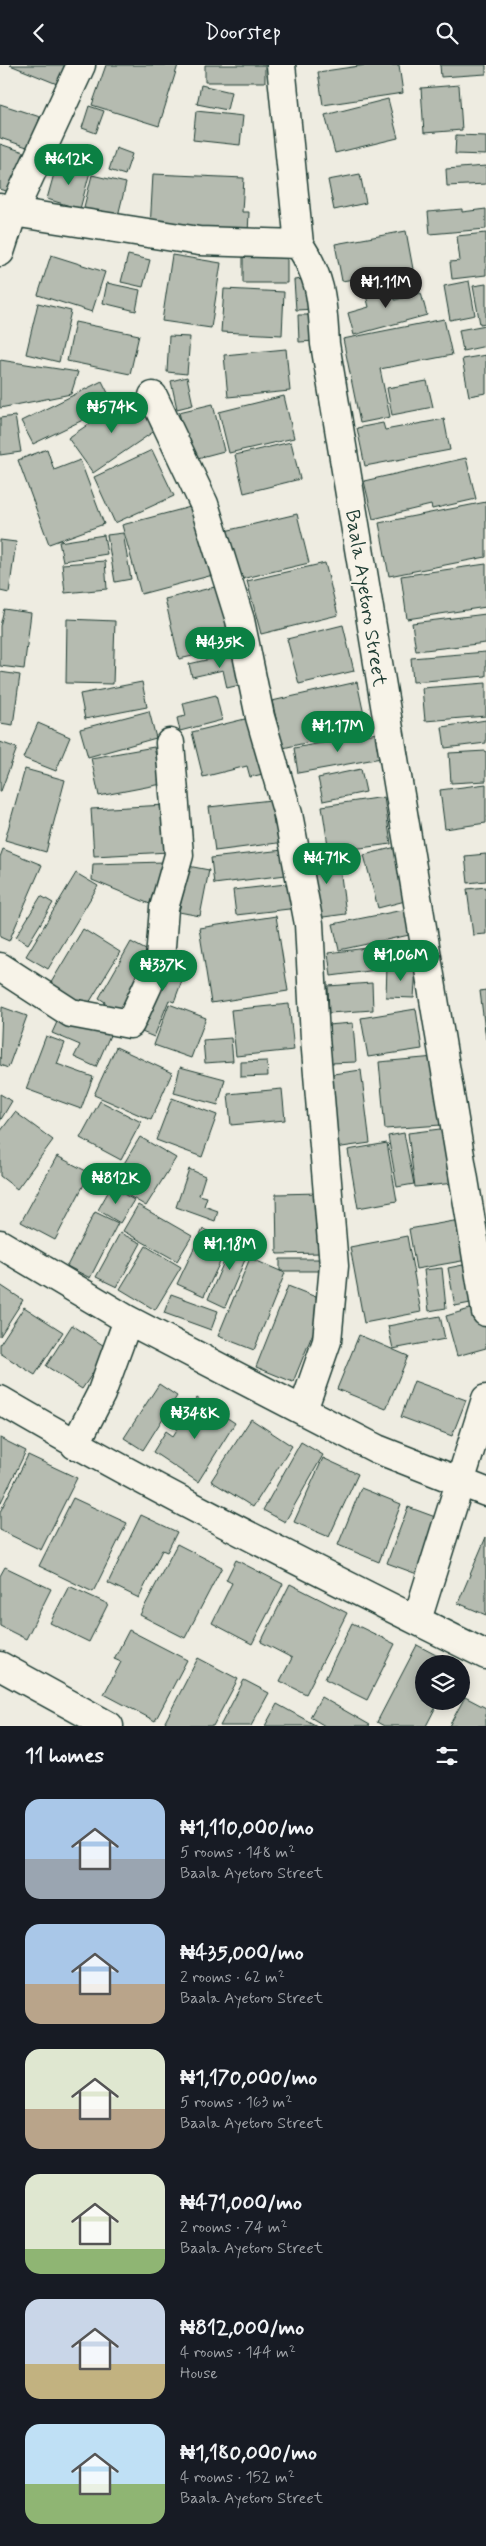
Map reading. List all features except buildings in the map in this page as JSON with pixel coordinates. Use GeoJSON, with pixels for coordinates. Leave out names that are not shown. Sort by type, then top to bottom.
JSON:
{"type":"FeatureCollection","features":[{"type":"Feature","properties":{"kind":"street"},"geometry":{"type":"LineString","coordinates":[[0,252],[6,210],[81,65]]}},
{"type":"Feature","properties":{"kind":"street","name":"Baala Ayetoro Street"},"geometry":{"type":"LineString","coordinates":[[281,65],[299,245],[313,266],[321,293],[325,344],[486,1312]]}},
{"type":"Feature","properties":{"kind":"street"},"geometry":{"type":"LineString","coordinates":[[6,210],[199,241],[299,245]]}},
{"type":"Feature","properties":{"kind":"street"},"geometry":{"type":"LineString","coordinates":[[153,396],[204,504],[240,620],[260,717],[288,814],[309,924],[315,1038],[334,1266],[327,1341],[303,1410]]}},
{"type":"Feature","properties":{"kind":"street"},"geometry":{"type":"LineString","coordinates":[[0,967],[71,1013],[130,1024],[160,959],[164,908],[179,855],[170,743]]}},
{"type":"Feature","properties":{"kind":"street"},"geometry":{"type":"LineString","coordinates":[[0,1244],[128,1320],[377,1449],[486,1492]]}},
{"type":"Feature","properties":{"kind":"street"},"geometry":{"type":"LineString","coordinates":[[75,1445],[101,1393],[128,1320]]}},
{"type":"Feature","properties":{"kind":"street"},"geometry":{"type":"LineString","coordinates":[[417,1620],[486,1399]]}},
{"type":"Feature","properties":{"kind":"street"},"geometry":{"type":"LineString","coordinates":[[0,1400],[75,1445],[340,1583],[486,1655]]}},
{"type":"Feature","properties":{"kind":"street"},"geometry":{"type":"LineString","coordinates":[[0,1666],[109,1726]]}}]}
